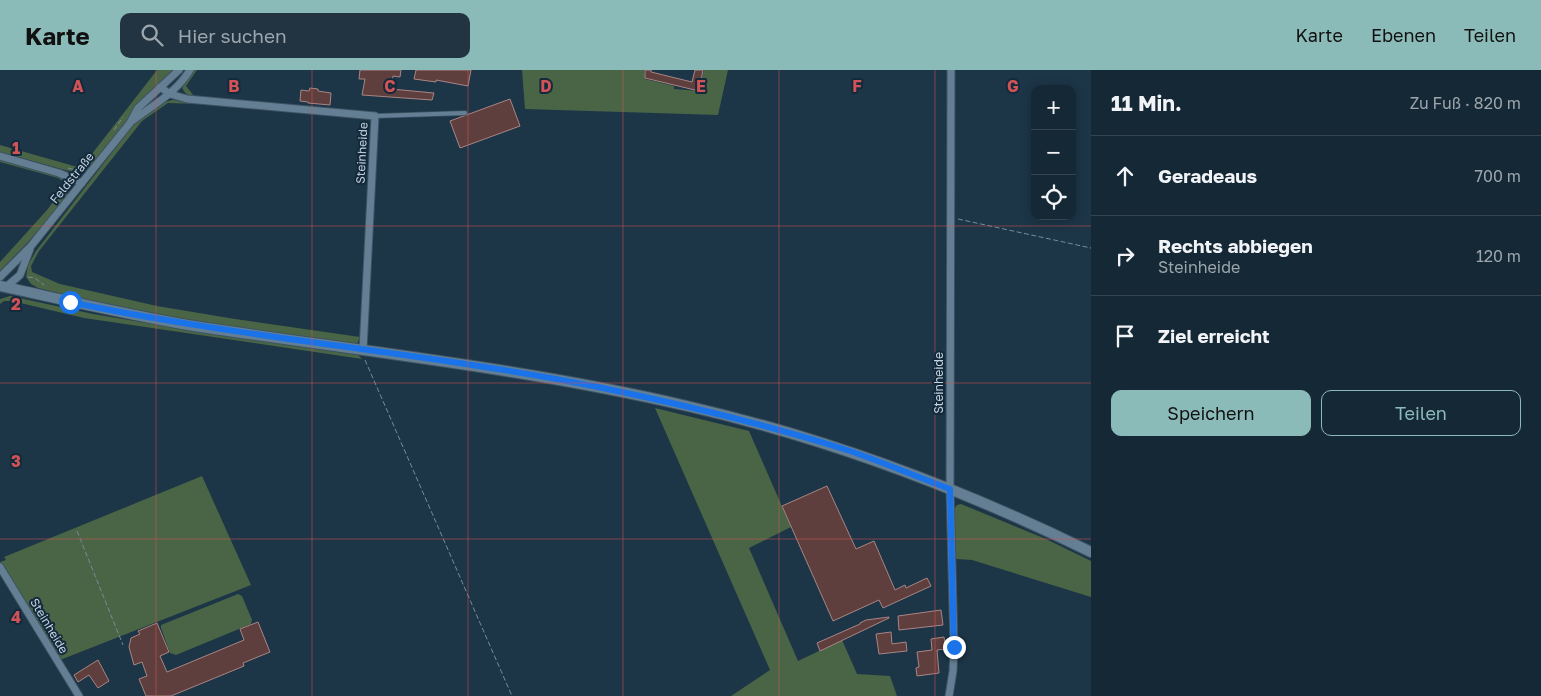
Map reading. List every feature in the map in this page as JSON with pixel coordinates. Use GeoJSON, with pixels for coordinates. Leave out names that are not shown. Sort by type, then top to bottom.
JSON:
{"type":"FeatureCollection","features":[{"type":"Feature","properties":{"kind":"street","name":"Feldstraße"},"geometry":{"type":"LineString","coordinates":[[0,277],[31,246],[130,123],[138,108],[179,70]]}},
{"type":"Feature","properties":{"kind":"street","name":"Feldstraße"},"geometry":{"type":"LineString","coordinates":[[130,123],[170,94],[184,80],[190,70]]}},
{"type":"Feature","properties":{"kind":"street","name":"Steinheide"},"geometry":{"type":"LineString","coordinates":[[949,696],[954,647],[950,489],[950,70]]}},
{"type":"Feature","properties":{"kind":"street","name":"Steinheide"},"geometry":{"type":"LineString","coordinates":[[160,86],[170,94],[187,99],[375,116],[362,350]]}},
{"type":"Feature","properties":{"kind":"street"},"geometry":{"type":"LineString","coordinates":[[0,156],[59,173],[82,183]]}},
{"type":"Feature","properties":{"kind":"street","name":"Feldstraße"},"geometry":{"type":"LineString","coordinates":[[2,289],[20,275],[31,246]]}},
{"type":"Feature","properties":{"kind":"street"},"geometry":{"type":"LineString","coordinates":[[2,289],[193,326],[506,370],[688,406],[846,450],[1004,511],[1091,552]]}},
{"type":"Feature","properties":{"kind":"street","name":"Steinheide"},"geometry":{"type":"LineString","coordinates":[[0,567],[79,696]]}},
{"type":"Feature","properties":{"kind":"lane"},"geometry":{"type":"LineString","coordinates":[[375,116],[465,113]]}},
{"type":"Feature","properties":{"kind":"path"},"geometry":{"type":"LineString","coordinates":[[950,218],[1091,248]]}},
{"type":"Feature","properties":{"kind":"path"},"geometry":{"type":"LineString","coordinates":[[362,350],[512,696]]}},
{"type":"Feature","properties":{"kind":"path"},"geometry":{"type":"LineString","coordinates":[[77,531],[123,645]]}},
{"type":"Feature","properties":{"kind":"green space"},"geometry":{"type":"Polygon","coordinates":[[[157,70],[174,70],[142,101],[87,173],[81,168],[157,70]]]}},
{"type":"Feature","properties":{"kind":"green space"},"geometry":{"type":"Polygon","coordinates":[[[193,70],[197,70],[186,86],[195,97],[186,94],[182,88],[193,70]]]}},
{"type":"Feature","properties":{"kind":"green space"},"geometry":{"type":"Polygon","coordinates":[[[522,70],[644,70],[645,79],[674,86],[674,89],[699,91],[704,70],[728,70],[718,115],[525,109],[522,70]]]}},
{"type":"Feature","properties":{"kind":"green space"},"geometry":{"type":"Polygon","coordinates":[[[172,100],[197,102],[197,104],[168,103],[142,121],[39,251],[31,266],[32,272],[60,284],[157,306],[360,337],[357,344],[352,345],[153,316],[38,288],[31,284],[26,277],[28,265],[36,251],[134,124],[162,103],[172,100]]]}},
{"type":"Feature","properties":{"kind":"green space"},"geometry":{"type":"Polygon","coordinates":[[[0,145],[81,168],[76,173],[0,152],[0,145]]]}},
{"type":"Feature","properties":{"kind":"green space"},"geometry":{"type":"Polygon","coordinates":[[[0,160],[59,176],[66,180],[69,191],[66,198],[31,239],[0,271],[0,262],[47,210],[66,185],[58,178],[0,162],[0,160]]]}},
{"type":"Feature","properties":{"kind":"green space"},"geometry":{"type":"Polygon","coordinates":[[[10,296],[93,314],[358,355],[362,359],[84,318],[12,301],[4,301],[0,304],[0,299],[10,296]]]}},
{"type":"Feature","properties":{"kind":"green space"},"geometry":{"type":"Polygon","coordinates":[[[655,408],[749,431],[791,527],[749,548],[798,661],[842,640],[857,674],[890,676],[897,696],[731,696],[770,670],[655,408]]]}},
{"type":"Feature","properties":{"kind":"green space"},"geometry":{"type":"Polygon","coordinates":[[[202,476],[251,585],[60,660],[0,562],[6,560],[4,557],[202,476]]]}},
{"type":"Feature","properties":{"kind":"green space"},"geometry":{"type":"Polygon","coordinates":[[[961,504],[1046,539],[1091,561],[1091,597],[972,560],[956,559],[954,509],[957,505],[961,504]]]}},
{"type":"Feature","properties":{"kind":"green space"},"geometry":{"type":"Polygon","coordinates":[[[238,594],[242,596],[252,620],[251,624],[176,655],[170,653],[161,625],[238,594]]]}},
{"type":"Feature","properties":{"kind":"building"},"geometry":{"type":"Polygon","coordinates":[[[360,70],[401,70],[400,77],[393,76],[391,89],[434,93],[432,100],[362,95],[365,79],[359,79],[360,70]]]}},
{"type":"Feature","properties":{"kind":"building"},"geometry":{"type":"Polygon","coordinates":[[[416,70],[471,70],[468,86],[436,80],[436,82],[414,79],[416,70]]]}},
{"type":"Feature","properties":{"kind":"building"},"geometry":{"type":"Polygon","coordinates":[[[645,70],[692,82],[695,70],[703,70],[699,91],[645,78],[645,70]]]}},
{"type":"Feature","properties":{"kind":"building"},"geometry":{"type":"Polygon","coordinates":[[[310,88],[331,93],[330,105],[300,101],[301,90],[309,91],[310,88]]]}},
{"type":"Feature","properties":{"kind":"building"},"geometry":{"type":"Polygon","coordinates":[[[510,99],[520,126],[460,148],[450,121],[510,99]]]}},
{"type":"Feature","properties":{"kind":"building"},"geometry":{"type":"Polygon","coordinates":[[[827,486],[856,549],[874,541],[895,590],[905,585],[906,588],[927,578],[931,586],[883,608],[879,600],[833,621],[782,506],[827,486]]]}},
{"type":"Feature","properties":{"kind":"building"},"geometry":{"type":"Polygon","coordinates":[[[941,610],[943,625],[899,630],[898,616],[941,610]]]}},
{"type":"Feature","properties":{"kind":"building"},"geometry":{"type":"Polygon","coordinates":[[[889,617],[820,651],[817,643],[866,620],[889,617]]]}},
{"type":"Feature","properties":{"kind":"building"},"geometry":{"type":"Polygon","coordinates":[[[258,622],[270,652],[243,663],[244,666],[171,696],[146,696],[139,679],[147,676],[142,662],[134,665],[129,647],[131,638],[140,634],[138,631],[157,623],[169,652],[160,656],[167,672],[244,640],[240,629],[258,622]]]}},
{"type":"Feature","properties":{"kind":"building"},"geometry":{"type":"Polygon","coordinates":[[[891,632],[892,644],[906,642],[907,651],[879,654],[876,634],[891,632]]]}},
{"type":"Feature","properties":{"kind":"building"},"geometry":{"type":"Polygon","coordinates":[[[944,637],[946,649],[937,650],[939,673],[917,676],[916,668],[919,667],[917,652],[932,650],[931,639],[944,637]]]}},
{"type":"Feature","properties":{"kind":"building"},"geometry":{"type":"Polygon","coordinates":[[[98,660],[109,681],[98,688],[89,675],[78,682],[74,675],[98,660]]]}},
{"type":"Feature","properties":{"kind":"route"},"geometry":{"type":"LineString","coordinates":[[70,302],[193,326],[506,370],[688,406],[846,450],[950,489],[954,647]]}}]}
